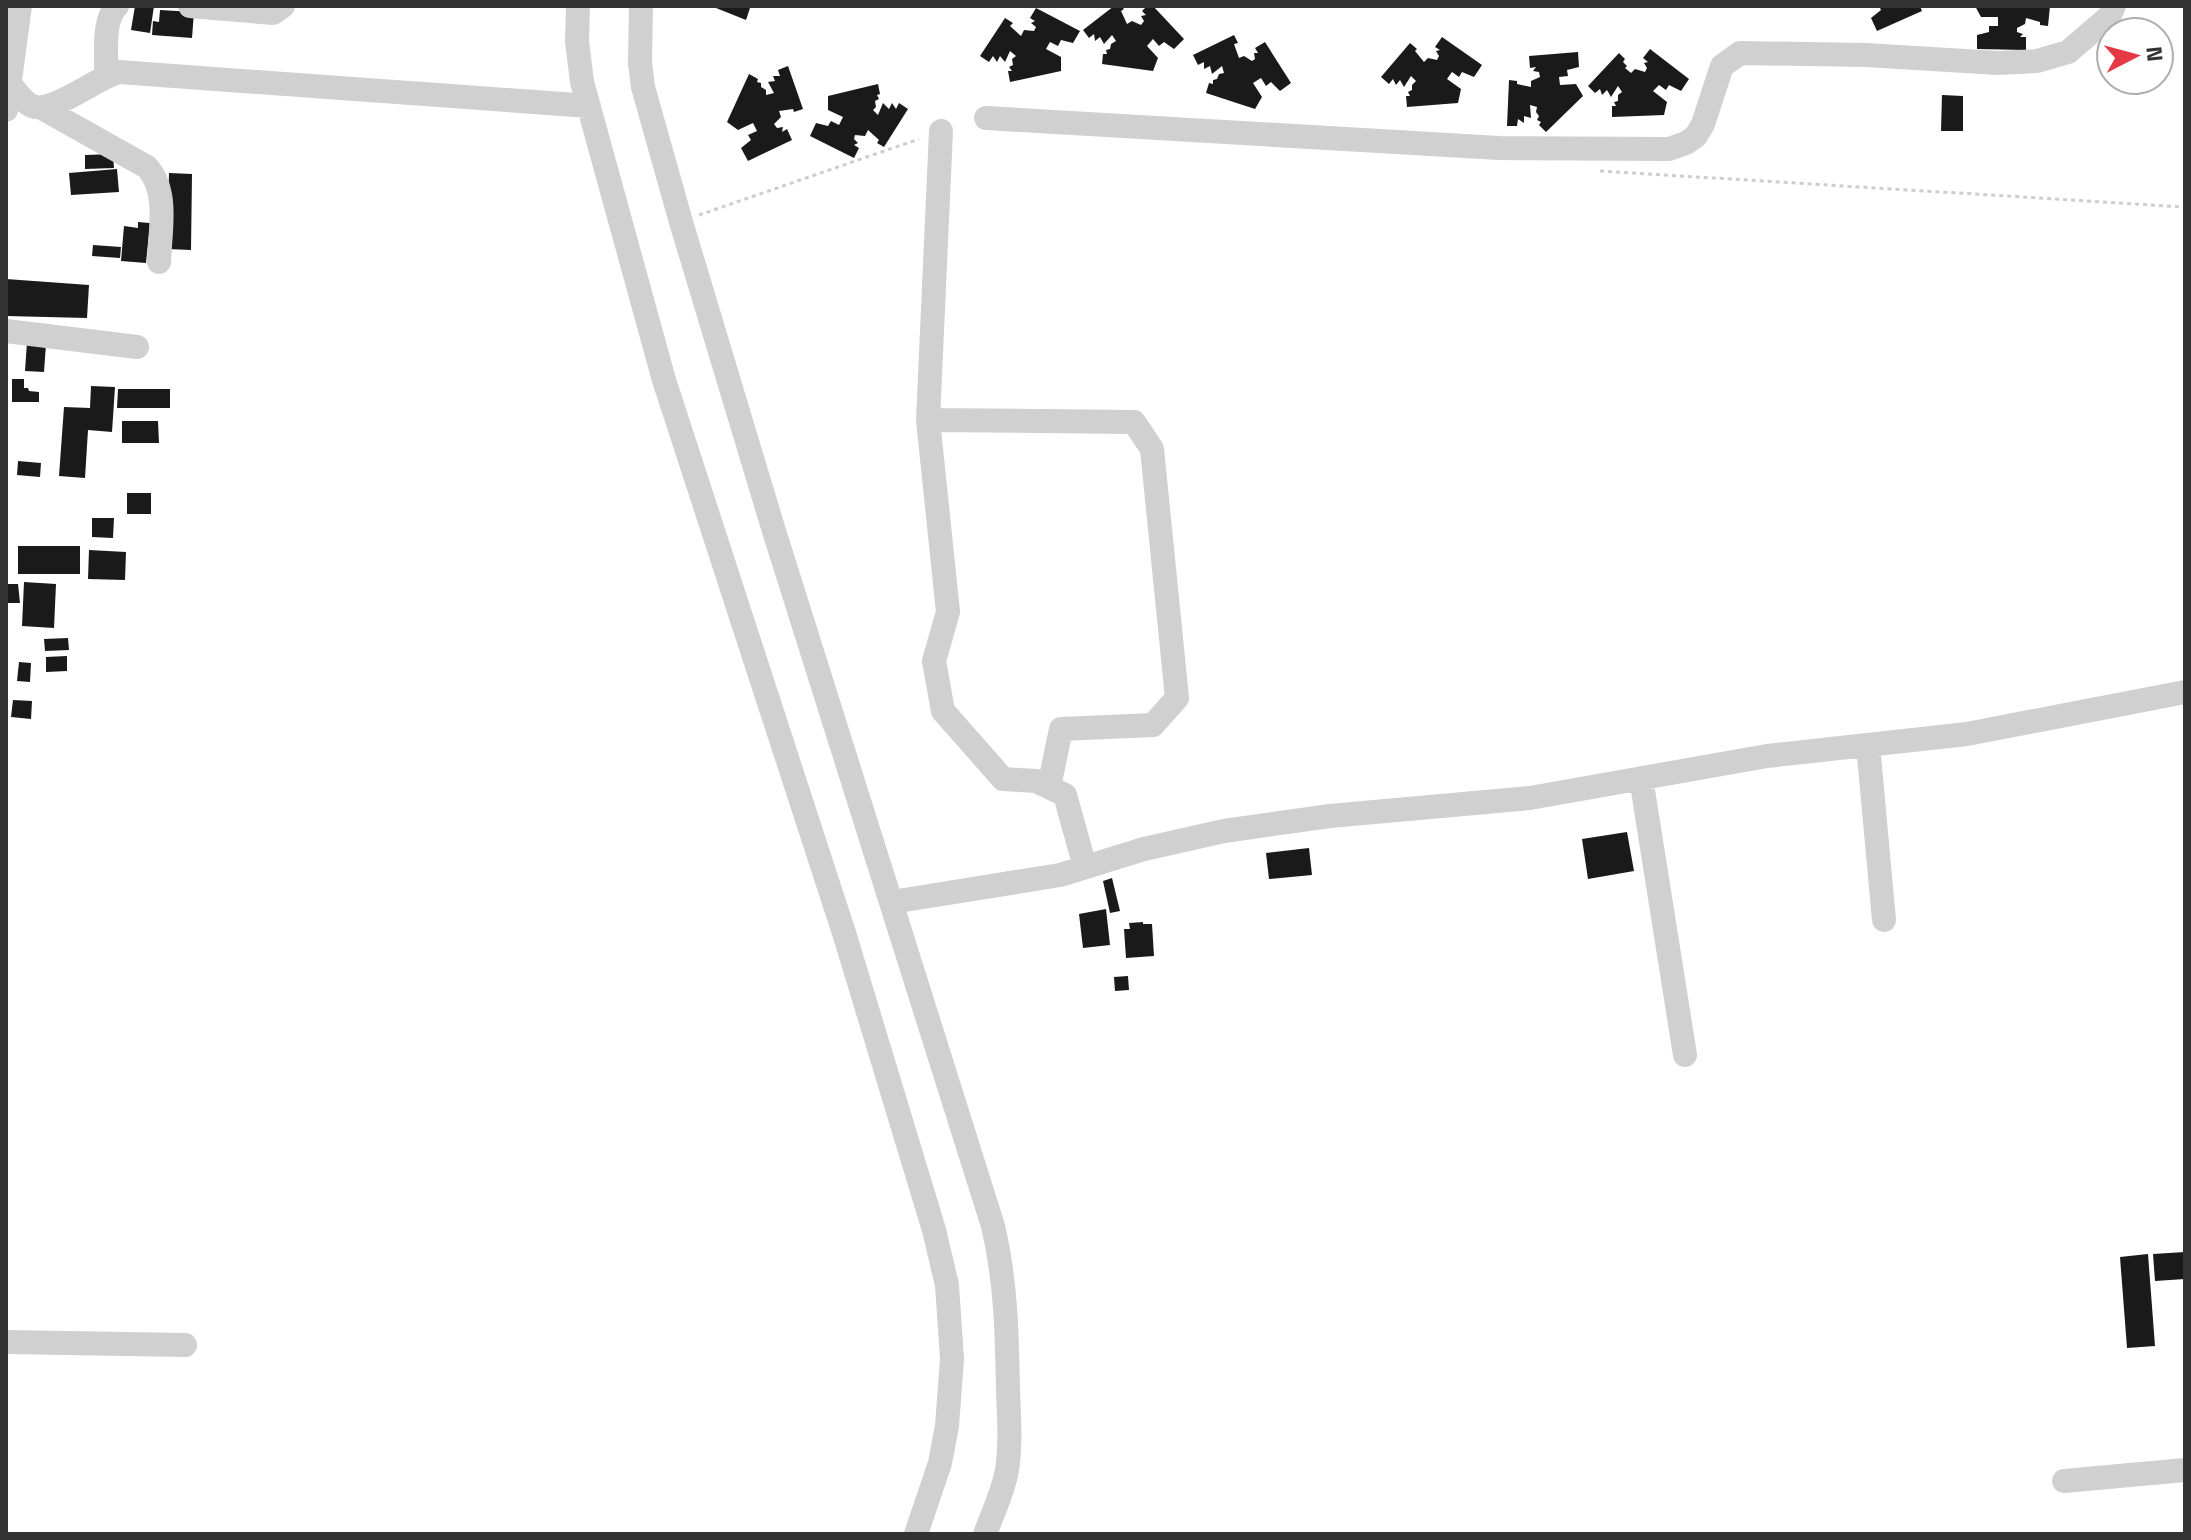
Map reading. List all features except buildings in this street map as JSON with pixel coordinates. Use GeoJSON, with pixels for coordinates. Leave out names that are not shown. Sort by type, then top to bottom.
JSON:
{"type":"FeatureCollection","features":[{"type":"Feature","properties":{"kind":"street"},"geometry":{"type":"LineString","coordinates":[[6,110],[20,6]]}},
{"type":"Feature","properties":{"kind":"street"},"geometry":{"type":"LineString","coordinates":[[106,75],[111,12],[117,6]]}},
{"type":"Feature","properties":{"kind":"street"},"geometry":{"type":"LineString","coordinates":[[190,6],[273,13],[283,6]]}},
{"type":"Feature","properties":{"kind":"street"},"geometry":{"type":"LineString","coordinates":[[578,6],[578,64],[664,380],[845,936],[934,1230],[947,1285],[952,1359],[947,1426],[937,1475],[916,1534]]}},
{"type":"Feature","properties":{"kind":"street"},"geometry":{"type":"LineString","coordinates":[[641,6],[640,63],[643,87],[681,222],[1003,1264],[1009,1443],[1007,1470],[985,1534]]}},
{"type":"Feature","properties":{"kind":"street"},"geometry":{"type":"LineString","coordinates":[[986,118],[1499,148],[1669,149],[1696,136],[1722,66],[1740,53],[1866,55],[1998,63],[2037,61],[2068,52],[2109,17],[2114,6]]}},
{"type":"Feature","properties":{"kind":"street"},"geometry":{"type":"LineString","coordinates":[[42,108],[56,104],[106,75],[132,72],[589,106]]}},
{"type":"Feature","properties":{"kind":"street"},"geometry":{"type":"LineString","coordinates":[[10,84],[28,104],[42,108],[147,167],[158,179],[161,194],[159,262]]}},
{"type":"Feature","properties":{"kind":"street"},"geometry":{"type":"LineString","coordinates":[[941,131],[928,420],[948,612],[934,661],[943,711],[1003,779],[1036,781],[1065,795],[1085,867]]}},
{"type":"Feature","properties":{"kind":"street"},"geometry":{"type":"LineString","coordinates":[[6,331],[137,347]]}},
{"type":"Feature","properties":{"kind":"street"},"geometry":{"type":"LineString","coordinates":[[928,420],[1134,422],[1152,449],[1177,698],[1153,725],[1061,729],[1049,787]]}},
{"type":"Feature","properties":{"kind":"street"},"geometry":{"type":"LineString","coordinates":[[892,902],[1060,875],[1144,849],[1224,831],[1330,816],[1530,798],[1767,756],[1967,734],[2185,692]]}},
{"type":"Feature","properties":{"kind":"street"},"geometry":{"type":"LineString","coordinates":[[1868,745],[1884,920]]}},
{"type":"Feature","properties":{"kind":"street"},"geometry":{"type":"LineString","coordinates":[[1641,778],[1685,1055]]}},
{"type":"Feature","properties":{"kind":"street"},"geometry":{"type":"LineString","coordinates":[[6,1342],[185,1345]]}},
{"type":"Feature","properties":{"kind":"street"},"geometry":{"type":"LineString","coordinates":[[2064,1481],[2185,1470]]}},
{"type":"Feature","properties":{"kind":"path"},"geometry":{"type":"LineString","coordinates":[[681,222],[941,131]]}},
{"type":"Feature","properties":{"kind":"path"},"geometry":{"type":"LineString","coordinates":[[1592,171],[2185,207]]}}]}
